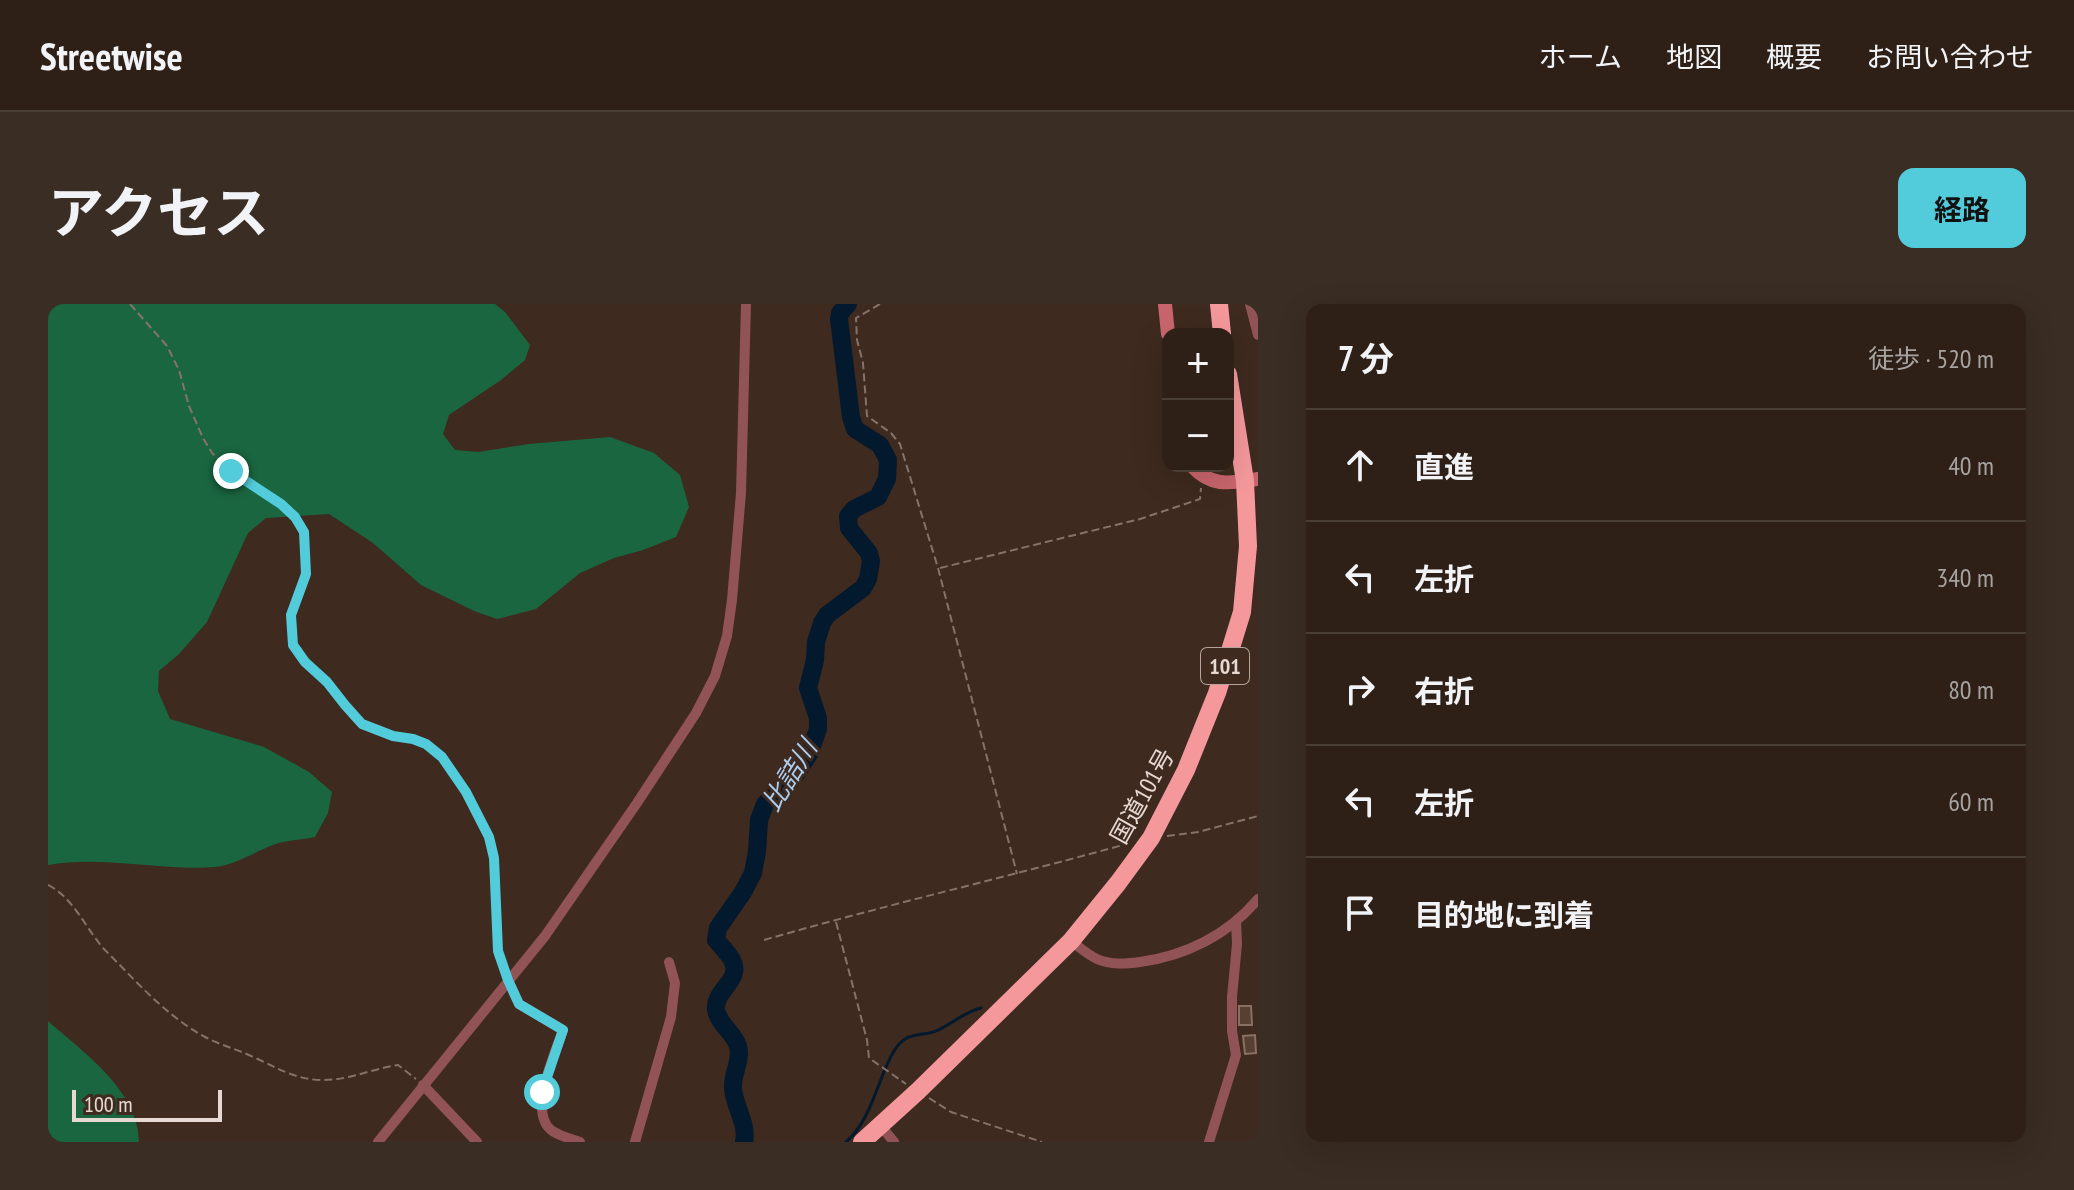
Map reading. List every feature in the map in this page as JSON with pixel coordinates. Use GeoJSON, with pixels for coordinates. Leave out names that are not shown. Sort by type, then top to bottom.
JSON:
{"type":"FeatureCollection","features":[{"type":"Feature","properties":{"kind":"highway"},"geometry":{"type":"LineString","coordinates":[[1219,304],[1221,328]]}},
{"type":"Feature","properties":{"kind":"highway","name":"国道101号"},"geometry":{"type":"LineString","coordinates":[[862,1142],[1071,941],[1151,838],[1192,757],[1217,693],[1242,612],[1252,480],[1234,400]]}},
{"type":"Feature","properties":{"kind":"street"},"geometry":{"type":"LineString","coordinates":[[378,1142],[545,936],[696,713],[715,676],[727,636],[741,493],[746,304]]}},
{"type":"Feature","properties":{"kind":"street"},"geometry":{"type":"LineString","coordinates":[[1165,304],[1167,328]]}},
{"type":"Feature","properties":{"kind":"street"},"geometry":{"type":"LineString","coordinates":[[1250,304],[1258,335]]}},
{"type":"Feature","properties":{"kind":"street"},"geometry":{"type":"LineString","coordinates":[[1198,472],[1223,484],[1252,480]]}},
{"type":"Feature","properties":{"kind":"street"},"geometry":{"type":"LineString","coordinates":[[1071,941],[1096,959],[1118,964],[1154,960],[1194,948],[1246,914],[1258,899]]}},
{"type":"Feature","properties":{"kind":"street"},"geometry":{"type":"LineString","coordinates":[[1209,1142],[1236,1055],[1232,997],[1236,921]]}},
{"type":"Feature","properties":{"kind":"street"},"geometry":{"type":"LineString","coordinates":[[635,1142],[671,1017],[675,983],[669,962]]}},
{"type":"Feature","properties":{"kind":"street"},"geometry":{"type":"LineString","coordinates":[[508,980],[519,1004],[563,1030],[542,1092],[543,1121],[553,1132],[580,1142]]}},
{"type":"Feature","properties":{"kind":"street"},"geometry":{"type":"LineString","coordinates":[[423,1085],[477,1142]]}},
{"type":"Feature","properties":{"kind":"street"},"geometry":{"type":"LineString","coordinates":[[881,1126],[894,1142]]}},
{"type":"Feature","properties":{"kind":"path"},"geometry":{"type":"LineString","coordinates":[[130,304],[167,346],[179,370],[189,406],[212,453],[231,471],[281,504],[295,517],[304,532],[306,574],[291,615],[293,645],[362,724],[426,744],[442,757],[466,792],[489,837],[494,858],[498,951],[508,980]]}},
{"type":"Feature","properties":{"kind":"path"},"geometry":{"type":"LineString","coordinates":[[880,304],[856,318],[867,416],[891,433],[900,444],[938,568],[1017,874]]}},
{"type":"Feature","properties":{"kind":"path"},"geometry":{"type":"LineString","coordinates":[[938,568],[1140,519],[1200,499],[1196,472]]}},
{"type":"Feature","properties":{"kind":"path"},"geometry":{"type":"LineString","coordinates":[[764,940],[1151,838],[1198,832],[1258,816]]}},
{"type":"Feature","properties":{"kind":"path"},"geometry":{"type":"LineString","coordinates":[[48,885],[69,902],[97,941],[164,1009],[208,1039],[295,1076],[320,1080],[350,1077],[398,1065],[423,1085]]}},
{"type":"Feature","properties":{"kind":"path"},"geometry":{"type":"LineString","coordinates":[[835,921],[869,1058],[951,1112],[1042,1142]]}},
{"type":"Feature","properties":{"kind":"green space"},"geometry":{"type":"Polygon","coordinates":[[[48,304],[495,304],[505,312],[530,345],[525,360],[449,415],[443,434],[455,450],[478,452],[610,437],[654,453],[680,475],[689,507],[676,537],[580,573],[536,609],[497,619],[421,585],[373,543],[329,514],[266,518],[248,533],[207,622],[159,671],[158,691],[170,719],[264,747],[309,772],[332,792],[328,813],[315,837],[278,843],[215,867],[110,862],[48,865],[48,304]]]}},
{"type":"Feature","properties":{"kind":"green space"},"geometry":{"type":"Polygon","coordinates":[[[48,1021],[92,1059],[119,1089],[137,1123],[139,1142],[48,1142],[48,1021]]]}},
{"type":"Feature","properties":{"kind":"building"},"geometry":{"type":"Polygon","coordinates":[[[1239,1006],[1251,1006],[1252,1025],[1239,1025],[1239,1006]]]}},
{"type":"Feature","properties":{"kind":"building"},"geometry":{"type":"Polygon","coordinates":[[[1255,1035],[1256,1053],[1245,1054],[1243,1036],[1255,1035]]]}},
{"type":"Feature","properties":{"kind":"waterway","name":"比詰川"},"geometry":{"type":"LineString","coordinates":[[744,1142],[744,1128],[733,1088],[738,1046],[716,1009],[719,996],[734,973],[730,957],[716,940],[718,928],[753,873],[759,820],[765,804],[795,776],[809,754],[818,729],[818,718],[808,688],[822,623],[827,615],[863,588],[871,561],[869,553],[849,528],[848,516],[854,509],[878,497],[887,479],[888,460],[880,445],[855,429],[851,417],[839,319],[848,304]]}},
{"type":"Feature","properties":{"kind":"waterway"},"geometry":{"type":"LineString","coordinates":[[846,1142],[865,1118],[897,1046],[909,1037],[936,1031],[981,1008]]}},
{"type":"Feature","properties":{"kind":"route"},"geometry":{"type":"LineString","coordinates":[[231,471],[281,504],[295,517],[304,532],[306,574],[291,615],[293,645],[362,724],[426,744],[442,757],[466,792],[489,837],[494,858],[498,951],[508,980],[519,1004],[563,1030],[542,1092]]}}]}
